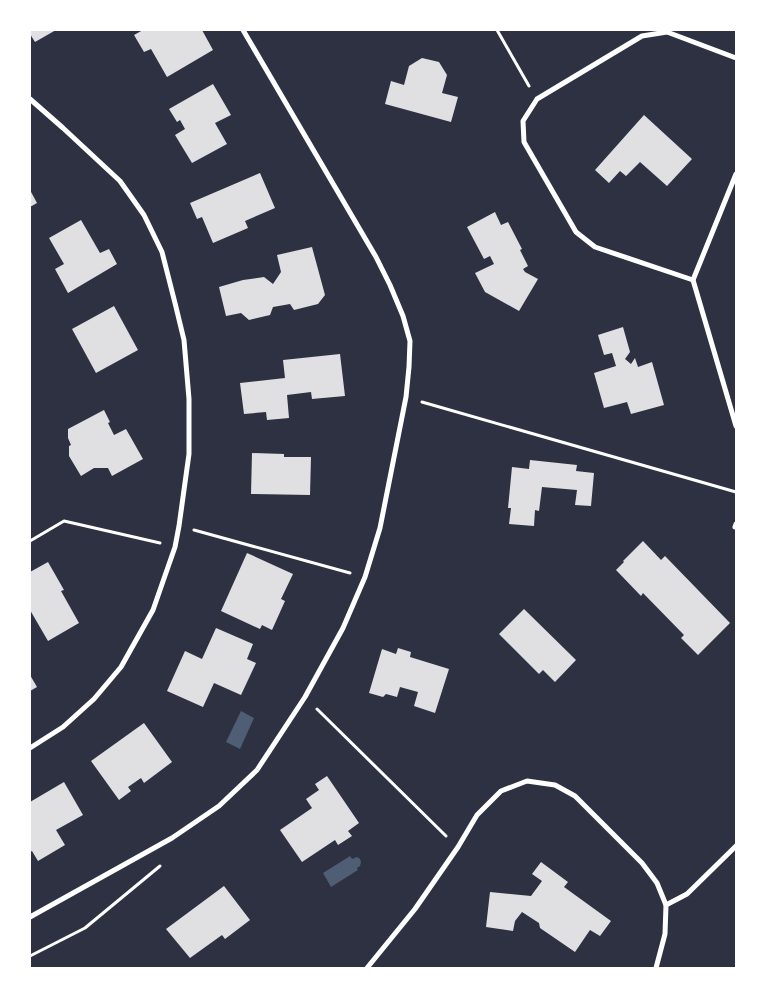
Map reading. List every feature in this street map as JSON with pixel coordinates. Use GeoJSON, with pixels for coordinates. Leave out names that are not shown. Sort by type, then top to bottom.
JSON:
{"type":"FeatureCollection","features":[{"type":"Feature","properties":{"kind":"street"},"geometry":{"type":"LineString","coordinates":[[30,916],[172,838],[219,806],[257,770],[305,697],[343,628],[364,577],[380,528],[406,398],[410,341],[403,316],[390,285],[371,249],[243,30]]}},
{"type":"Feature","properties":{"kind":"street"},"geometry":{"type":"LineString","coordinates":[[693,280],[595,247],[576,232],[524,142],[523,121],[537,99],[642,36],[667,32],[736,58]]}},
{"type":"Feature","properties":{"kind":"street"},"geometry":{"type":"LineString","coordinates":[[30,99],[120,181],[144,215],[162,252],[184,340],[189,399],[189,454],[179,526],[175,547],[153,610],[121,666],[94,699],[63,727],[30,748]]}},
{"type":"Feature","properties":{"kind":"street"},"geometry":{"type":"LineString","coordinates":[[736,174],[693,280],[736,426]]}},
{"type":"Feature","properties":{"kind":"street"},"geometry":{"type":"LineString","coordinates":[[367,968],[415,910],[458,847],[477,815],[501,791],[527,781],[555,785],[575,796],[642,863],[657,883],[666,905],[665,934],[656,968]]}},
{"type":"Feature","properties":{"kind":"street"},"geometry":{"type":"LineString","coordinates":[[666,905],[687,894],[736,846]]}},
{"type":"Feature","properties":{"kind":"path"},"geometry":{"type":"LineString","coordinates":[[497,30],[537,99]]}},
{"type":"Feature","properties":{"kind":"path"},"geometry":{"type":"LineString","coordinates":[[406,398],[736,492]]}},
{"type":"Feature","properties":{"kind":"path"},"geometry":{"type":"LineString","coordinates":[[30,541],[64,522],[175,547]]}},
{"type":"Feature","properties":{"kind":"path"},"geometry":{"type":"LineString","coordinates":[[179,526],[364,577]]}},
{"type":"Feature","properties":{"kind":"path"},"geometry":{"type":"LineString","coordinates":[[305,697],[458,847]]}},
{"type":"Feature","properties":{"kind":"path"},"geometry":{"type":"LineString","coordinates":[[30,956],[85,928],[161,865]]}},
{"type":"Feature","properties":{"kind":"water"},"geometry":{"type":"Polygon","coordinates":[[[241,711],[254,718],[240,749],[226,742],[241,711]]]}},
{"type":"Feature","properties":{"kind":"water"},"geometry":{"type":"Polygon","coordinates":[[[350,856],[352,859],[357,857],[360,859],[361,862],[357,868],[358,870],[331,887],[323,873],[350,856]]]}},
{"type":"Feature","properties":{"kind":"building"},"geometry":{"type":"Polygon","coordinates":[[[30,30],[56,30],[35,42],[30,34],[30,30]]]}},
{"type":"Feature","properties":{"kind":"building"},"geometry":{"type":"Polygon","coordinates":[[[143,30],[202,30],[213,50],[167,77],[151,49],[144,52],[134,35],[143,30]]]}},
{"type":"Feature","properties":{"kind":"building"},"geometry":{"type":"Polygon","coordinates":[[[422,58],[439,62],[447,75],[442,93],[458,97],[451,122],[385,104],[391,81],[404,85],[409,66],[422,58]]]}},
{"type":"Feature","properties":{"kind":"building"},"geometry":{"type":"Polygon","coordinates":[[[213,84],[231,115],[215,123],[227,144],[192,163],[175,135],[185,129],[180,120],[177,122],[169,109],[213,84]]]}},
{"type":"Feature","properties":{"kind":"building"},"geometry":{"type":"Polygon","coordinates":[[[644,115],[692,159],[667,186],[640,162],[626,176],[620,171],[609,183],[595,170],[644,115]]]}},
{"type":"Feature","properties":{"kind":"building"},"geometry":{"type":"Polygon","coordinates":[[[260,173],[275,208],[245,221],[248,228],[213,243],[202,217],[197,219],[190,203],[260,173]]]}},
{"type":"Feature","properties":{"kind":"building"},"geometry":{"type":"Polygon","coordinates":[[[30,190],[37,203],[30,207],[30,190]]]}},
{"type":"Feature","properties":{"kind":"building"},"geometry":{"type":"Polygon","coordinates":[[[495,212],[501,225],[508,222],[522,249],[520,250],[528,266],[523,269],[538,279],[519,311],[485,292],[475,273],[494,264],[490,256],[484,259],[467,227],[495,212]]]}},
{"type":"Feature","properties":{"kind":"building"},"geometry":{"type":"Polygon","coordinates":[[[81,220],[100,253],[109,249],[117,264],[68,293],[55,269],[64,264],[49,238],[81,220]]]}},
{"type":"Feature","properties":{"kind":"building"},"geometry":{"type":"Polygon","coordinates":[[[312,247],[325,295],[318,304],[294,310],[290,304],[273,307],[270,315],[249,320],[241,313],[226,316],[219,287],[243,280],[264,277],[273,284],[281,272],[277,255],[312,247]]]}},
{"type":"Feature","properties":{"kind":"building"},"geometry":{"type":"Polygon","coordinates":[[[114,306],[138,350],[96,373],[72,329],[114,306]]]}},
{"type":"Feature","properties":{"kind":"building"},"geometry":{"type":"Polygon","coordinates":[[[623,327],[630,352],[625,359],[631,364],[635,358],[638,367],[652,362],[664,405],[631,414],[627,402],[604,408],[594,373],[616,366],[612,353],[604,355],[598,335],[623,327]]]}},
{"type":"Feature","properties":{"kind":"building"},"geometry":{"type":"Polygon","coordinates":[[[340,354],[345,396],[312,399],[311,392],[287,395],[289,418],[267,420],[266,412],[244,414],[240,383],[285,378],[283,360],[340,354]]]}},
{"type":"Feature","properties":{"kind":"building"},"geometry":{"type":"Polygon","coordinates":[[[104,410],[114,435],[126,429],[143,459],[112,476],[108,468],[94,468],[81,476],[69,456],[69,446],[71,445],[68,438],[68,429],[104,410]]]}},
{"type":"Feature","properties":{"kind":"building"},"geometry":{"type":"Polygon","coordinates":[[[252,453],[284,454],[284,457],[311,457],[310,495],[251,494],[252,453]]]}},
{"type":"Feature","properties":{"kind":"building"},"geometry":{"type":"Polygon","coordinates":[[[530,460],[577,465],[576,471],[594,473],[591,506],[575,505],[577,490],[542,487],[539,511],[535,510],[534,526],[509,524],[511,508],[508,508],[512,467],[529,469],[530,460]]]}},
{"type":"Feature","properties":{"kind":"building"},"geometry":{"type":"Polygon","coordinates":[[[643,541],[661,560],[665,556],[730,623],[698,655],[681,638],[684,635],[643,593],[641,596],[616,570],[643,541]]]}},
{"type":"Feature","properties":{"kind":"building"},"geometry":{"type":"Polygon","coordinates":[[[247,553],[293,574],[281,599],[285,601],[272,630],[262,625],[260,629],[221,611],[247,553]]]}},
{"type":"Feature","properties":{"kind":"building"},"geometry":{"type":"Polygon","coordinates":[[[48,562],[64,590],[61,591],[79,623],[48,641],[30,610],[30,572],[48,562]]]}},
{"type":"Feature","properties":{"kind":"building"},"geometry":{"type":"Polygon","coordinates":[[[524,609],[576,660],[555,682],[543,670],[539,674],[499,634],[524,609]]]}},
{"type":"Feature","properties":{"kind":"building"},"geometry":{"type":"Polygon","coordinates":[[[216,628],[253,644],[247,659],[256,663],[241,695],[214,683],[203,707],[167,691],[185,651],[202,659],[216,628]]]}},
{"type":"Feature","properties":{"kind":"building"},"geometry":{"type":"Polygon","coordinates":[[[398,648],[411,652],[410,657],[449,669],[435,713],[414,706],[418,692],[400,687],[397,697],[386,694],[383,697],[369,693],[382,649],[396,654],[398,648]]]}},
{"type":"Feature","properties":{"kind":"building"},"geometry":{"type":"Polygon","coordinates":[[[30,675],[37,687],[30,691],[30,675]]]}},
{"type":"Feature","properties":{"kind":"building"},"geometry":{"type":"Polygon","coordinates":[[[144,723],[172,762],[144,783],[141,778],[128,787],[131,791],[119,800],[91,761],[144,723]]]}},
{"type":"Feature","properties":{"kind":"building"},"geometry":{"type":"Polygon","coordinates":[[[327,776],[359,823],[348,831],[352,836],[338,845],[335,840],[302,862],[280,830],[312,808],[306,799],[319,790],[315,784],[327,776]]]}},
{"type":"Feature","properties":{"kind":"building"},"geometry":{"type":"Polygon","coordinates":[[[64,782],[83,815],[56,830],[65,845],[38,861],[32,851],[30,852],[30,802],[64,782]]]}},
{"type":"Feature","properties":{"kind":"building"},"geometry":{"type":"Polygon","coordinates":[[[541,862],[568,882],[564,887],[611,921],[600,936],[590,930],[575,952],[540,928],[539,923],[522,912],[515,921],[513,931],[486,927],[490,892],[531,896],[542,881],[532,874],[541,862]]]}},
{"type":"Feature","properties":{"kind":"building"},"geometry":{"type":"Polygon","coordinates":[[[224,886],[250,920],[225,939],[222,935],[190,958],[166,929],[224,886]]]}}]}
